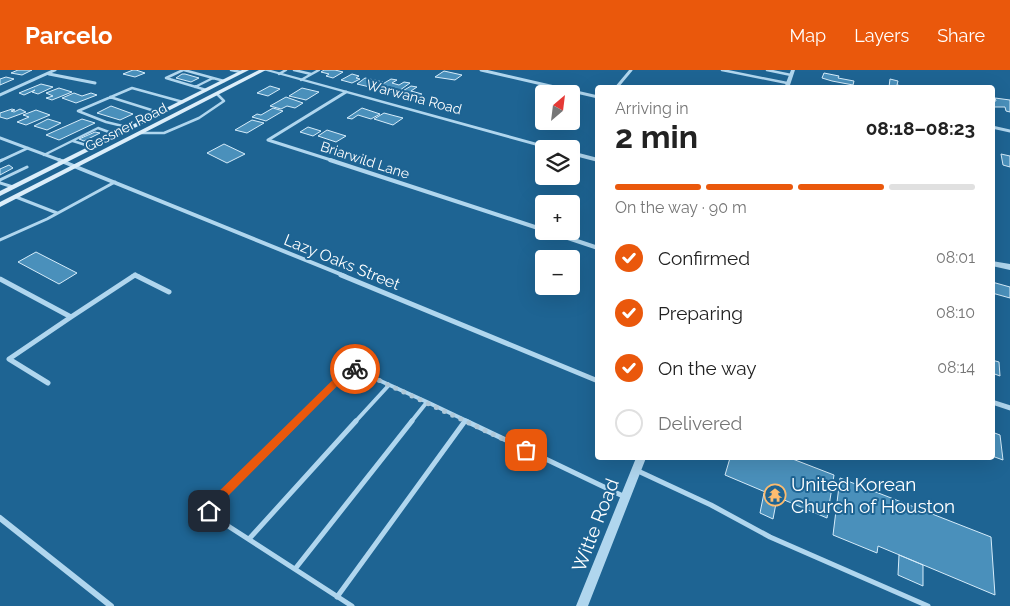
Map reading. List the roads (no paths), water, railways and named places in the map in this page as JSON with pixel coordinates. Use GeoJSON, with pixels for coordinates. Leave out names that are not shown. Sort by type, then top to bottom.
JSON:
{"type":"FeatureCollection","features":[{"type":"Feature","properties":{"kind":"main road","name":"Gessner Road"},"geometry":{"type":"LineString","coordinates":[[0,205],[264,70]]}},
{"type":"Feature","properties":{"kind":"main road","name":"Gessner Road"},"geometry":{"type":"LineString","coordinates":[[0,194],[244,71]]}},
{"type":"Feature","properties":{"kind":"street"},"geometry":{"type":"LineString","coordinates":[[0,95],[55,70]]}},
{"type":"Feature","properties":{"kind":"street","name":"Warwana Road"},"geometry":{"type":"LineString","coordinates":[[264,70],[535,143]]}},
{"type":"Feature","properties":{"kind":"street"},"geometry":{"type":"LineString","coordinates":[[481,70],[595,96]]}},
{"type":"Feature","properties":{"kind":"street"},"geometry":{"type":"LineString","coordinates":[[618,85],[631,70]]}},
{"type":"Feature","properties":{"kind":"street"},"geometry":{"type":"LineString","coordinates":[[787,85],[792,72]]}},
{"type":"Feature","properties":{"kind":"street"},"geometry":{"type":"LineString","coordinates":[[49,74],[95,83]]}},
{"type":"Feature","properties":{"kind":"street","name":"Briarwild Lane"},"geometry":{"type":"LineString","coordinates":[[346,92],[268,140],[535,228]]}},
{"type":"Feature","properties":{"kind":"street"},"geometry":{"type":"LineString","coordinates":[[995,128],[1010,131]]}},
{"type":"Feature","properties":{"kind":"street","name":"Lazy Oaks Street"},"geometry":{"type":"LineString","coordinates":[[0,138],[76,166],[595,380]]}},
{"type":"Feature","properties":{"kind":"street"},"geometry":{"type":"LineString","coordinates":[[580,155],[595,159]]}},
{"type":"Feature","properties":{"kind":"street","name":"Briarwild Lane"},"geometry":{"type":"LineString","coordinates":[[573,240],[595,247]]}},
{"type":"Feature","properties":{"kind":"street"},"geometry":{"type":"LineString","coordinates":[[995,264],[1010,267]]}},
{"type":"Feature","properties":{"kind":"street"},"geometry":{"type":"LineString","coordinates":[[48,382],[9,359],[135,275],[169,292]]}},
{"type":"Feature","properties":{"kind":"street"},"geometry":{"type":"LineString","coordinates":[[0,279],[70,317]]}},
{"type":"Feature","properties":{"kind":"street"},"geometry":{"type":"LineString","coordinates":[[995,403],[1010,408]]}},
{"type":"Feature","properties":{"kind":"street","name":"Witte Road"},"geometry":{"type":"LineString","coordinates":[[582,606],[639,460]]}},
{"type":"Feature","properties":{"kind":"street"},"geometry":{"type":"LineString","coordinates":[[0,518],[110,606]]}},
{"type":"Feature","properties":{"kind":"lane"},"geometry":{"type":"LineString","coordinates":[[206,90],[166,78],[183,70],[224,81]]}},
{"type":"Feature","properties":{"kind":"lane"},"geometry":{"type":"LineString","coordinates":[[230,70],[244,71]]}},
{"type":"Feature","properties":{"kind":"lane"},"geometry":{"type":"LineString","coordinates":[[278,74],[286,70]]}},
{"type":"Feature","properties":{"kind":"lane"},"geometry":{"type":"LineString","coordinates":[[294,70],[311,74]]}},
{"type":"Feature","properties":{"kind":"lane"},"geometry":{"type":"LineString","coordinates":[[301,80],[319,70]]}},
{"type":"Feature","properties":{"kind":"lane"},"geometry":{"type":"LineString","coordinates":[[722,70],[787,85]]}},
{"type":"Feature","properties":{"kind":"lane"},"geometry":{"type":"LineString","coordinates":[[767,70],[792,72]]}},
{"type":"Feature","properties":{"kind":"lane"},"geometry":{"type":"LineString","coordinates":[[195,87],[213,78]]}},
{"type":"Feature","properties":{"kind":"lane"},"geometry":{"type":"LineString","coordinates":[[131,128],[98,119],[78,111],[132,88],[183,102]]}},
{"type":"Feature","properties":{"kind":"lane"},"geometry":{"type":"LineString","coordinates":[[140,133],[164,133],[199,118],[224,101],[217,94]]}},
{"type":"Feature","properties":{"kind":"lane"},"geometry":{"type":"LineString","coordinates":[[110,98],[161,113]]}},
{"type":"Feature","properties":{"kind":"lane"},"geometry":{"type":"LineString","coordinates":[[44,155],[98,128],[117,135]]}},
{"type":"Feature","properties":{"kind":"lane"},"geometry":{"type":"LineString","coordinates":[[73,141],[92,147]]}},
{"type":"Feature","properties":{"kind":"lane"},"geometry":{"type":"LineString","coordinates":[[0,161],[28,148]]}},
{"type":"Feature","properties":{"kind":"lane"},"geometry":{"type":"LineString","coordinates":[[0,181],[27,167]]}},
{"type":"Feature","properties":{"kind":"lane"},"geometry":{"type":"LineString","coordinates":[[0,181],[13,187]]}},
{"type":"Feature","properties":{"kind":"lane"},"geometry":{"type":"LineString","coordinates":[[0,240],[58,213],[115,182]]}},
{"type":"Feature","properties":{"kind":"lane"},"geometry":{"type":"LineString","coordinates":[[16,196],[58,213]]}},
{"type":"Feature","properties":{"kind":"lane"},"geometry":{"type":"LineString","coordinates":[[352,606],[211,515],[209,511],[352,368],[625,496]]}},
{"type":"Feature","properties":{"kind":"lane"},"geometry":{"type":"LineString","coordinates":[[249,539],[389,385]]}},
{"type":"Feature","properties":{"kind":"lane"},"geometry":{"type":"LineString","coordinates":[[295,569],[427,402]]}},
{"type":"Feature","properties":{"kind":"lane"},"geometry":{"type":"LineString","coordinates":[[337,597],[465,421]]}},
{"type":"Feature","properties":{"kind":"lane"},"geometry":{"type":"LineString","coordinates":[[636,470],[711,504],[770,537],[928,606]]}},
{"type":"Feature","properties":{"kind":"place","name":"United Korean Church of Houston"},"geometry":{"type":"Point","coordinates":[775,495]}}]}
